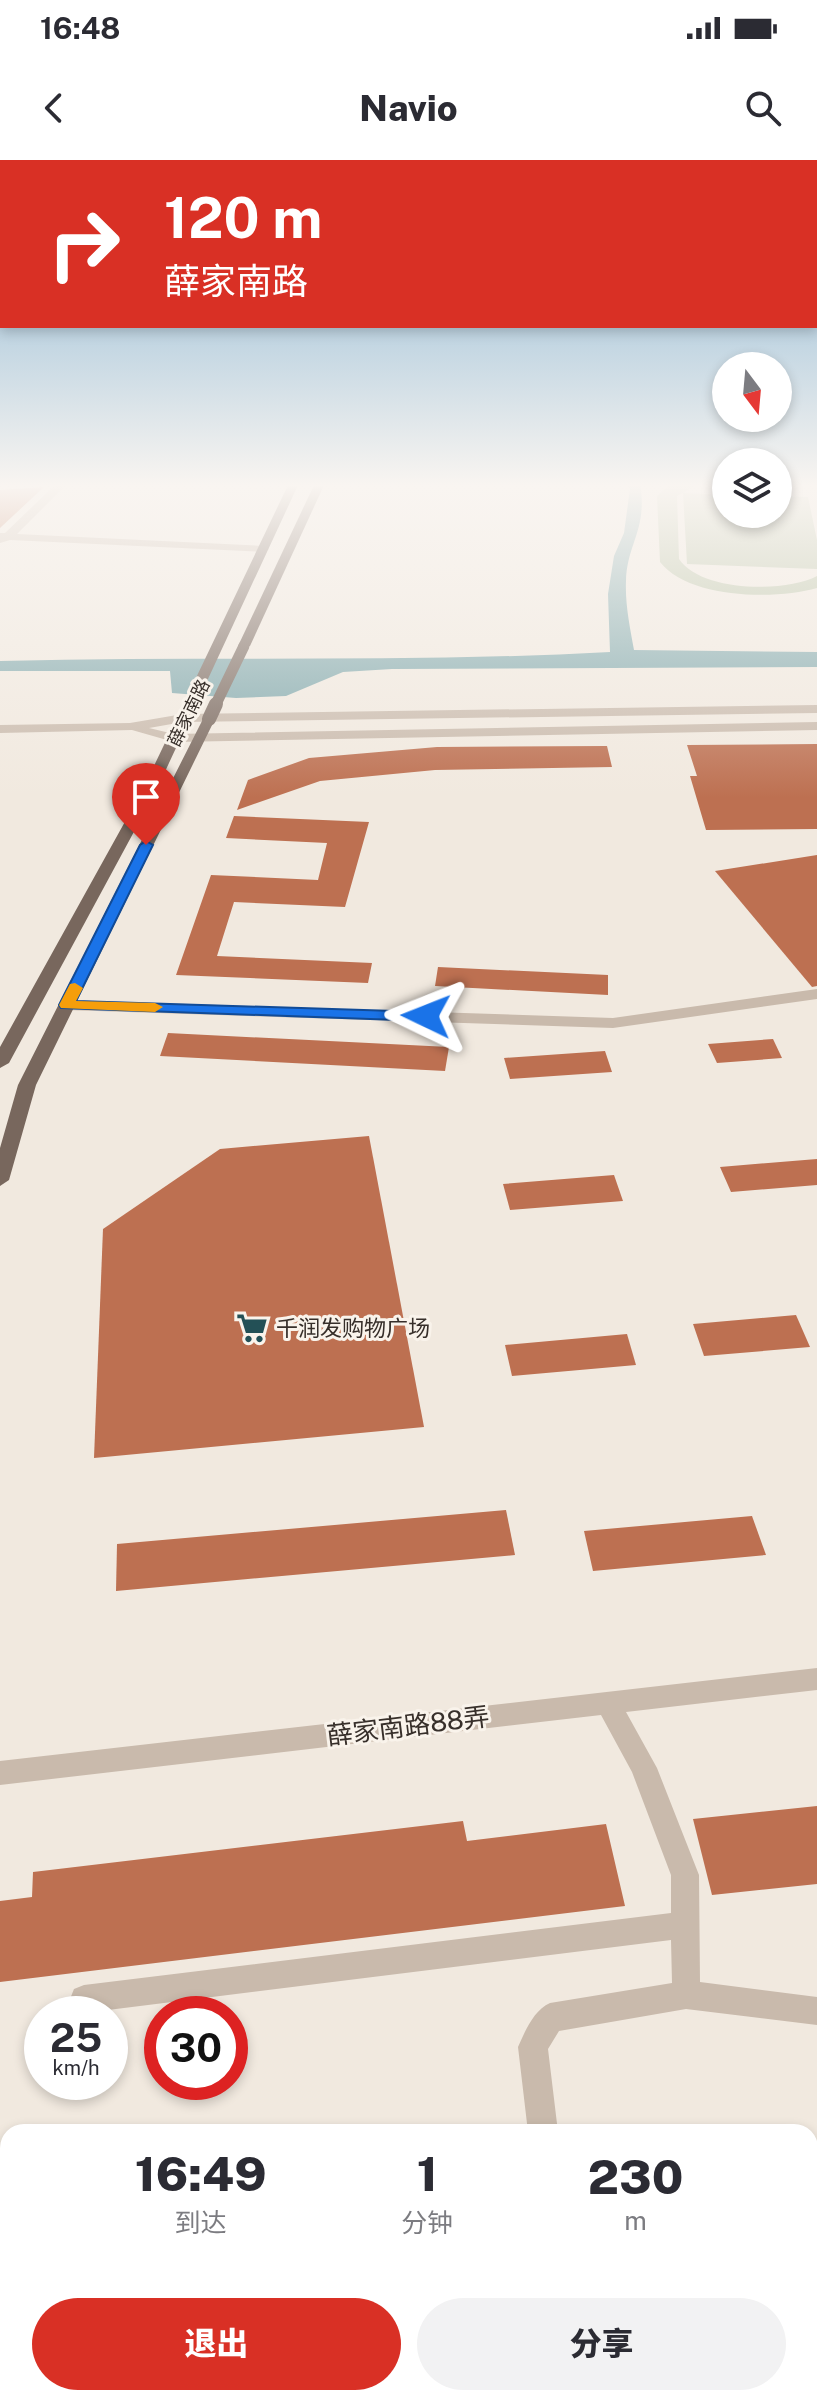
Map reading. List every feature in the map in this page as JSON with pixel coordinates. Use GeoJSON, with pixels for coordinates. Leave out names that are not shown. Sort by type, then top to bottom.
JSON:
{"type":"FeatureCollection","features":[{"type":"Feature","properties":{"kind":"main road","name":"薛家南路"},"geometry":{"type":"LineString","coordinates":[[0,1063],[149,791],[246,588]]}},
{"type":"Feature","properties":{"kind":"main road","name":"薛家南路"},"geometry":{"type":"LineString","coordinates":[[0,1180],[27,1085],[271,588]]}},
{"type":"Feature","properties":{"kind":"street"},"geometry":{"type":"LineString","coordinates":[[0,729],[130,727],[183,718],[817,709]]}},
{"type":"Feature","properties":{"kind":"street"},"geometry":{"type":"LineString","coordinates":[[130,727],[174,738],[200,738],[817,726]]}},
{"type":"Feature","properties":{"kind":"street"},"geometry":{"type":"LineString","coordinates":[[67,1005],[613,1023],[817,994]]}},
{"type":"Feature","properties":{"kind":"street","name":"薛家南路88弄"},"geometry":{"type":"LineString","coordinates":[[0,1773],[817,1679]]}},
{"type":"Feature","properties":{"kind":"street"},"geometry":{"type":"LineString","coordinates":[[608,1703],[644,1768],[685,1875],[686,1995]]}},
{"type":"Feature","properties":{"kind":"street"},"geometry":{"type":"LineString","coordinates":[[108,1996],[685,1925]]}},
{"type":"Feature","properties":{"kind":"street"},"geometry":{"type":"LineString","coordinates":[[542,2124],[533,2047],[550,2018],[686,1995],[817,2011]]}},
{"type":"Feature","properties":{"kind":"green space"},"geometry":{"type":"Polygon","coordinates":[[[705,588],[817,588],[757,595],[705,588]]]}},
{"type":"Feature","properties":{"kind":"water"},"geometry":{"type":"Polygon","coordinates":[[[609,588],[626,588],[634,650],[817,652],[817,667],[392,669],[343,672],[286,696],[236,698],[172,693],[170,671],[0,671],[0,661],[458,657],[610,652],[609,588]]]}},
{"type":"Feature","properties":{"kind":"building"},"geometry":{"type":"Polygon","coordinates":[[[817,744],[817,829],[706,830],[690,776],[697,776],[687,745],[817,744]]]}},
{"type":"Feature","properties":{"kind":"building"},"geometry":{"type":"Polygon","coordinates":[[[607,746],[612,767],[435,770],[320,781],[237,810],[248,780],[309,758],[437,747],[607,746]]]}},
{"type":"Feature","properties":{"kind":"building"},"geometry":{"type":"Polygon","coordinates":[[[234,816],[369,822],[345,907],[234,902],[217,956],[372,963],[368,983],[176,975],[211,875],[318,880],[327,843],[226,838],[234,816]]]}},
{"type":"Feature","properties":{"kind":"building"},"geometry":{"type":"Polygon","coordinates":[[[817,855],[817,986],[812,987],[715,871],[817,855]]]}},
{"type":"Feature","properties":{"kind":"building"},"geometry":{"type":"Polygon","coordinates":[[[438,967],[608,975],[608,995],[435,986],[438,967]]]}},
{"type":"Feature","properties":{"kind":"building"},"geometry":{"type":"Polygon","coordinates":[[[168,1033],[449,1047],[445,1071],[160,1056],[168,1033]]]}},
{"type":"Feature","properties":{"kind":"building"},"geometry":{"type":"Polygon","coordinates":[[[773,1039],[782,1058],[717,1063],[708,1044],[773,1039]]]}},
{"type":"Feature","properties":{"kind":"building"},"geometry":{"type":"Polygon","coordinates":[[[605,1051],[612,1072],[510,1079],[504,1058],[605,1051]]]}},
{"type":"Feature","properties":{"kind":"building","name":"千润发购物广场"},"geometry":{"type":"Polygon","coordinates":[[[369,1136],[424,1427],[94,1458],[103,1229],[220,1149],[369,1136]]]}},
{"type":"Feature","properties":{"kind":"building"},"geometry":{"type":"Polygon","coordinates":[[[817,1159],[817,1185],[731,1192],[720,1167],[817,1159]]]}},
{"type":"Feature","properties":{"kind":"building"},"geometry":{"type":"Polygon","coordinates":[[[614,1175],[623,1201],[510,1210],[503,1184],[614,1175]]]}},
{"type":"Feature","properties":{"kind":"building"},"geometry":{"type":"Polygon","coordinates":[[[796,1315],[810,1347],[704,1356],[693,1324],[796,1315]]]}},
{"type":"Feature","properties":{"kind":"building"},"geometry":{"type":"Polygon","coordinates":[[[627,1334],[636,1365],[512,1376],[505,1345],[627,1334]]]}},
{"type":"Feature","properties":{"kind":"building"},"geometry":{"type":"Polygon","coordinates":[[[506,1510],[515,1555],[116,1591],[117,1544],[506,1510]]]}},
{"type":"Feature","properties":{"kind":"building"},"geometry":{"type":"Polygon","coordinates":[[[752,1516],[766,1555],[593,1571],[584,1531],[752,1516]]]}},
{"type":"Feature","properties":{"kind":"building"},"geometry":{"type":"Polygon","coordinates":[[[817,1806],[817,1884],[712,1895],[693,1819],[817,1806]]]}},
{"type":"Feature","properties":{"kind":"building"},"geometry":{"type":"Polygon","coordinates":[[[463,1821],[467,1841],[606,1824],[625,1906],[0,1982],[0,1901],[32,1897],[33,1872],[463,1821]]]}},
{"type":"Feature","properties":{"kind":"slow traffic"},"geometry":{"type":"LineString","coordinates":[[75,988],[67,1005],[155,1007]]}},
{"type":"Feature","properties":{"kind":"place","name":"千润发购物广场"},"geometry":{"type":"Point","coordinates":[252,1328]}},
{"type":"Feature","properties":{"kind":"route"},"geometry":{"type":"LineString","coordinates":[[146,845],[67,1005],[426,1016]]}}]}
